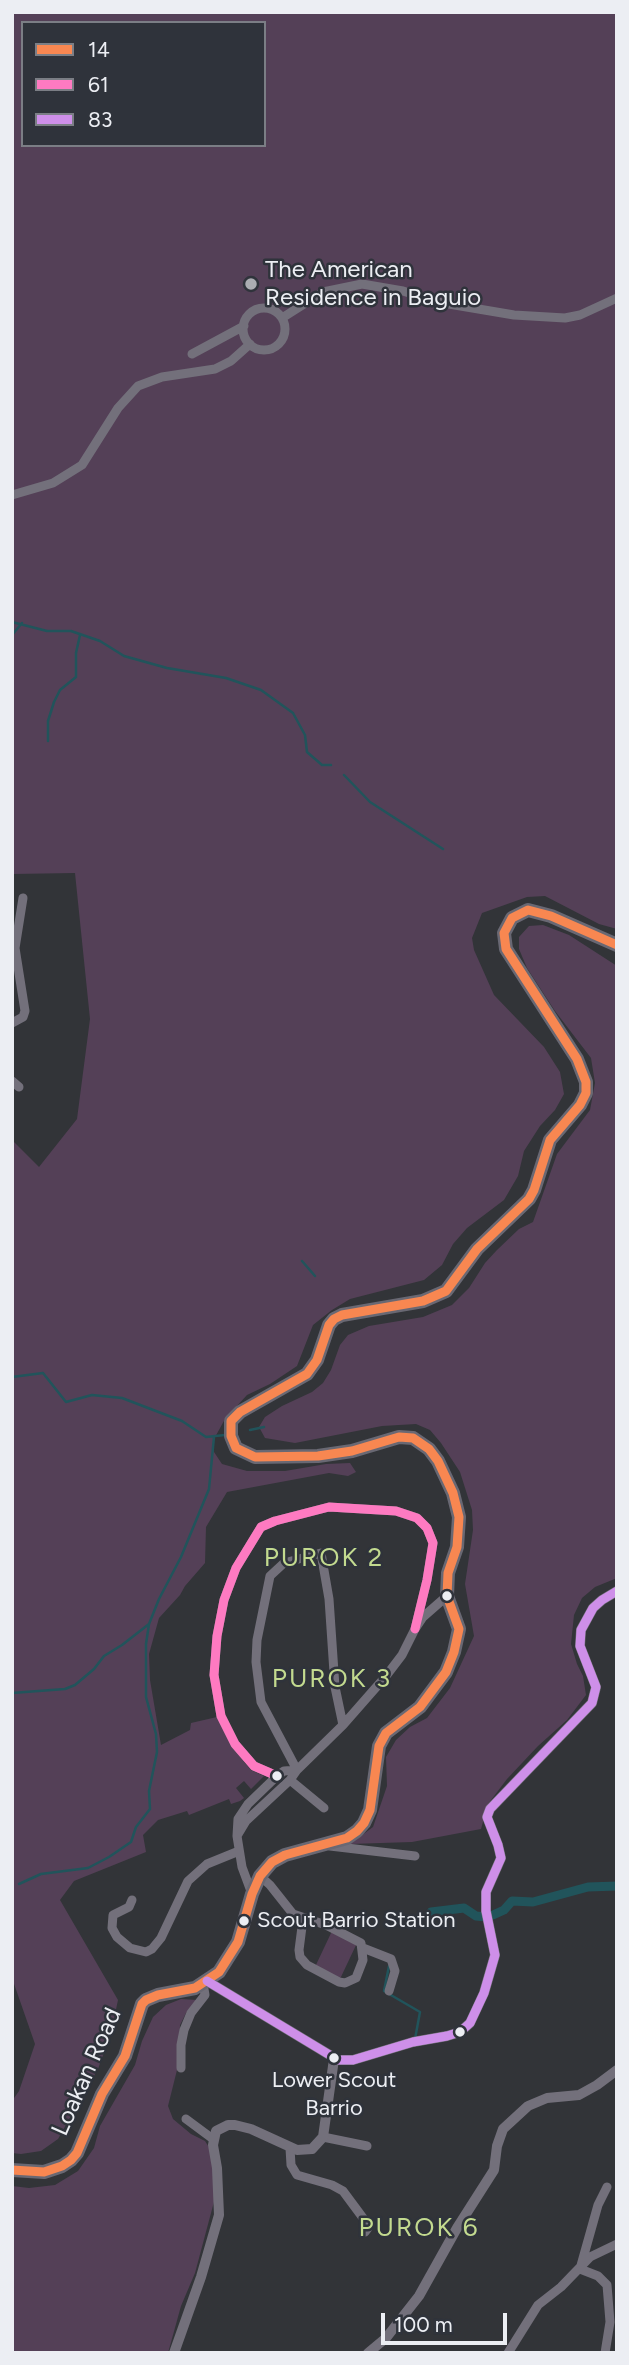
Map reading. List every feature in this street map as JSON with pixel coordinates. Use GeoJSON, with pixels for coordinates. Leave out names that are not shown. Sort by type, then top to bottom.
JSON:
{"type":"FeatureCollection","features":[{"type":"Feature","properties":{"kind":"main road","name":"Loakan Road"},"geometry":{"type":"LineString","coordinates":[[12,2170],[44,2172],[71,2160],[102,2094],[125,2056],[142,2004],[151,1997],[187,1991],[219,1972],[234,1951],[260,1876],[272,1863],[285,1855],[347,1838],[364,1823],[373,1794],[379,1746],[386,1733],[420,1707],[446,1672],[454,1653],[459,1629],[447,1595],[448,1573],[457,1547],[459,1517],[453,1493],[438,1461],[413,1438],[399,1437],[352,1451],[255,1457],[236,1448],[231,1433],[231,1421],[240,1412],[291,1384],[313,1367],[329,1325],[342,1315],[438,1296],[453,1284],[477,1249],[529,1199],[550,1140],[580,1105],[586,1093],[586,1082],[577,1059],[506,950],[504,933],[512,918],[528,910],[551,916],[617,945]]}},
{"type":"Feature","properties":{"kind":"street"},"geometry":{"type":"LineString","coordinates":[[282,318],[323,292],[362,284],[403,291],[437,302],[514,315],[565,318],[580,315],[617,298]]}},
{"type":"Feature","properties":{"kind":"street"},"geometry":{"type":"LineString","coordinates":[[260,308],[269,308],[282,318],[285,332],[278,345],[264,350],[250,344],[244,333],[246,318],[260,308]]}},
{"type":"Feature","properties":{"kind":"street"},"geometry":{"type":"LineString","coordinates":[[192,354],[244,326]]}},
{"type":"Feature","properties":{"kind":"street"},"geometry":{"type":"LineString","coordinates":[[12,495],[53,483],[82,465],[118,408],[138,386],[162,377],[191,374],[224,365],[250,344]]}},
{"type":"Feature","properties":{"kind":"street"},"geometry":{"type":"LineString","coordinates":[[12,1023],[23,1017],[25,1011],[15,962],[15,922],[23,898]]}},
{"type":"Feature","properties":{"kind":"street"},"geometry":{"type":"LineString","coordinates":[[277,1776],[254,1766],[234,1744],[221,1716],[214,1675],[217,1636],[225,1600],[236,1568],[261,1527],[329,1507],[396,1511],[416,1518],[428,1528],[433,1543],[415,1629]]}},
{"type":"Feature","properties":{"kind":"street"},"geometry":{"type":"LineString","coordinates":[[297,1770],[261,1702],[256,1662],[257,1640],[270,1576],[284,1563],[321,1553],[329,1600],[335,1687],[342,1725]]}},
{"type":"Feature","properties":{"kind":"street"},"geometry":{"type":"LineString","coordinates":[[205,1982],[334,2059],[353,2060],[413,2042],[460,2032],[473,2017],[492,1970],[495,1955],[486,1912],[486,1892],[499,1865],[501,1852],[489,1827],[489,1809],[592,1703],[596,1687],[580,1646],[581,1630],[593,1608],[617,1591]]}},
{"type":"Feature","properties":{"kind":"street"},"geometry":{"type":"LineString","coordinates":[[237,1836],[246,1821],[290,1780],[342,1725],[402,1656],[424,1617],[447,1595]]}},
{"type":"Feature","properties":{"kind":"street"},"geometry":{"type":"LineString","coordinates":[[252,1894],[242,1867],[237,1836],[242,1811],[284,1770],[297,1770]]}},
{"type":"Feature","properties":{"kind":"street"},"geometry":{"type":"LineString","coordinates":[[290,1780],[324,1808]]}},
{"type":"Feature","properties":{"kind":"street"},"geometry":{"type":"LineString","coordinates":[[324,1846],[415,1856]]}},
{"type":"Feature","properties":{"kind":"street"},"geometry":{"type":"LineString","coordinates":[[132,1900],[129,1907],[113,1915],[112,1928],[117,1937],[130,1948],[146,1952],[161,1938],[188,1881],[207,1864],[239,1851]]}},
{"type":"Feature","properties":{"kind":"street"},"geometry":{"type":"LineString","coordinates":[[260,1876],[276,1891],[288,1909],[303,1919],[326,1925],[361,1943],[363,1960],[356,1978],[345,1983],[329,1978],[310,1968],[300,1957],[303,1919]]}},
{"type":"Feature","properties":{"kind":"street"},"geometry":{"type":"LineString","coordinates":[[363,1948],[391,1959],[395,1972],[389,1991]]}},
{"type":"Feature","properties":{"kind":"street"},"geometry":{"type":"LineString","coordinates":[[181,2068],[184,2030],[191,2012],[205,1995],[205,1982]]}},
{"type":"Feature","properties":{"kind":"street"},"geometry":{"type":"LineString","coordinates":[[174,2353],[201,2277],[219,2215],[213,2139],[216,2131],[235,2125],[251,2129],[290,2148],[308,2151],[323,2137],[334,2059]]}},
{"type":"Feature","properties":{"kind":"street"},"geometry":{"type":"LineString","coordinates":[[368,2353],[386,2338],[423,2289],[494,2170],[497,2146],[503,2129],[536,2101],[579,2095],[617,2070]]}},
{"type":"Feature","properties":{"kind":"street"},"geometry":{"type":"LineString","coordinates":[[186,2119],[213,2139]]}},
{"type":"Feature","properties":{"kind":"street"},"geometry":{"type":"LineString","coordinates":[[323,2137],[367,2147]]}},
{"type":"Feature","properties":{"kind":"street"},"geometry":{"type":"LineString","coordinates":[[290,2148],[290,2165],[298,2175],[343,2191],[366,2222],[368,2228],[365,2232]]}},
{"type":"Feature","properties":{"kind":"street"},"geometry":{"type":"LineString","coordinates":[[580,2269],[598,2206],[607,2187]]}},
{"type":"Feature","properties":{"kind":"street"},"geometry":{"type":"LineString","coordinates":[[508,2353],[538,2305],[598,2251],[617,2244]]}},
{"type":"Feature","properties":{"kind":"street"},"geometry":{"type":"LineString","coordinates":[[580,2269],[598,2276],[607,2285],[610,2322],[605,2353]]}},
{"type":"Feature","properties":{"kind":"shaded area"},"geometry":{"type":"Polygon","coordinates":[[[12,12],[617,12],[617,929],[599,924],[545,896],[527,897],[482,913],[472,938],[474,950],[494,995],[544,1047],[560,1072],[564,1094],[524,1151],[518,1176],[504,1200],[467,1228],[453,1244],[442,1265],[424,1280],[350,1299],[332,1310],[313,1325],[297,1366],[247,1395],[225,1419],[214,1439],[214,1452],[222,1464],[247,1471],[285,1471],[350,1463],[356,1472],[348,1476],[329,1473],[227,1492],[206,1527],[205,1563],[159,1618],[149,1654],[150,1680],[161,1745],[190,1730],[191,1723],[217,1717],[244,1762],[251,1770],[264,1776],[251,1789],[244,1781],[236,1788],[244,1798],[240,1801],[231,1804],[229,1799],[189,1815],[187,1811],[158,1820],[143,1835],[146,1852],[74,1881],[60,1900],[118,2000],[111,2033],[98,2069],[58,2139],[41,2151],[21,2154],[12,2153],[12,2101],[19,2091],[35,2044],[12,1978],[12,1140],[39,1167],[77,1119],[90,1019],[75,873],[12,874],[12,12]]]}},
{"type":"Feature","properties":{"kind":"shaded area"},"geometry":{"type":"Polygon","coordinates":[[[543,925],[569,935],[617,966],[617,1578],[595,1587],[582,1598],[574,1615],[571,1644],[583,1676],[586,1695],[567,1720],[507,1779],[488,1804],[481,1829],[412,1842],[350,1844],[373,1827],[387,1786],[386,1757],[396,1740],[410,1727],[427,1718],[450,1688],[474,1636],[465,1584],[473,1530],[472,1510],[460,1472],[430,1430],[416,1424],[382,1426],[295,1443],[265,1438],[259,1427],[265,1417],[312,1392],[323,1383],[340,1345],[348,1335],[369,1326],[423,1317],[452,1305],[469,1288],[497,1250],[519,1229],[533,1222],[557,1154],[590,1110],[595,1083],[591,1058],[555,1011],[527,968],[519,949],[519,937],[529,926],[543,925]]]}},
{"type":"Feature","properties":{"kind":"shaded area"},"geometry":{"type":"Polygon","coordinates":[[[332,1931],[357,1943],[340,1979],[315,1967],[332,1931]]]}},
{"type":"Feature","properties":{"kind":"shaded area"},"geometry":{"type":"Polygon","coordinates":[[[181,1999],[197,2000],[180,2025],[179,2062],[168,2106],[173,2119],[191,2134],[205,2141],[212,2152],[215,2198],[195,2273],[181,2306],[168,2353],[12,2353],[12,2186],[29,2188],[55,2185],[78,2171],[94,2148],[100,2126],[135,2065],[153,2017],[166,2005],[181,1999]]]}},
{"type":"Feature","properties":{"kind":"waterway"},"geometry":{"type":"LineString","coordinates":[[12,622],[47,631],[71,631],[100,641],[124,656],[167,668],[226,678],[261,690],[293,713],[305,735],[307,752],[322,765],[331,765]]}},
{"type":"Feature","properties":{"kind":"waterway"},"geometry":{"type":"LineString","coordinates":[[12,635],[22,623]]}},
{"type":"Feature","properties":{"kind":"waterway"},"geometry":{"type":"LineString","coordinates":[[48,741],[48,721],[54,702],[60,690],[76,677],[76,653],[80,635]]}},
{"type":"Feature","properties":{"kind":"waterway"},"geometry":{"type":"LineString","coordinates":[[344,775],[370,802],[443,849]]}},
{"type":"Feature","properties":{"kind":"waterway"},"geometry":{"type":"LineString","coordinates":[[302,1261],[315,1276]]}},
{"type":"Feature","properties":{"kind":"waterway"},"geometry":{"type":"LineString","coordinates":[[12,1377],[43,1373],[66,1402],[92,1395],[122,1398],[182,1421],[206,1437],[225,1435]]}},
{"type":"Feature","properties":{"kind":"waterway"},"geometry":{"type":"LineString","coordinates":[[250,1430],[264,1427]]}},
{"type":"Feature","properties":{"kind":"waterway"},"geometry":{"type":"LineString","coordinates":[[19,1884],[41,1874],[88,1868],[109,1857],[131,1842],[136,1827],[150,1809],[149,1791],[157,1752],[156,1734],[146,1697],[146,1644],[149,1624],[209,1489],[214,1437]]}},
{"type":"Feature","properties":{"kind":"waterway"},"geometry":{"type":"LineString","coordinates":[[12,1693],[65,1689],[75,1685],[94,1669],[104,1656],[149,1624]]}},
{"type":"Feature","properties":{"kind":"waterway"},"geometry":{"type":"LineString","coordinates":[[493,1915],[504,1910],[512,1901],[533,1902],[588,1887],[617,1886]]}},
{"type":"Feature","properties":{"kind":"waterway"},"geometry":{"type":"LineString","coordinates":[[431,1912],[464,1908],[476,1916],[486,1917]]}},
{"type":"Feature","properties":{"kind":"waterway"},"geometry":{"type":"LineString","coordinates":[[389,1966],[384,1991],[420,2012],[415,2039]]}},
{"type":"Feature","properties":{"kind":"transit line","name":"14"},"geometry":{"type":"LineString","coordinates":[[12,2170],[44,2172],[71,2160],[77,2153],[102,2094],[125,2056],[142,2004],[158,1995],[195,1988],[219,1972],[238,1942],[260,1876],[272,1862],[285,1855],[347,1838],[357,1831],[370,1810],[379,1746],[386,1733],[420,1707],[446,1672],[459,1629],[447,1596],[448,1573],[457,1547],[459,1517],[453,1493],[438,1461],[429,1449],[413,1438],[399,1437],[352,1451],[318,1456],[255,1457],[236,1448],[231,1436],[231,1421],[240,1412],[307,1374],[317,1360],[329,1325],[334,1319],[342,1315],[423,1301],[446,1291],[477,1249],[529,1199],[550,1140],[580,1105],[586,1093],[586,1082],[577,1059],[506,949],[504,933],[512,918],[528,910],[551,916],[617,945]]}},
{"type":"Feature","properties":{"kind":"transit line","name":"61"},"geometry":{"type":"LineString","coordinates":[[277,1776],[254,1766],[235,1744],[221,1716],[214,1675],[217,1636],[224,1600],[236,1568],[261,1527],[329,1507],[396,1511],[417,1518],[427,1528],[433,1543],[415,1629]]}},
{"type":"Feature","properties":{"kind":"transit line","name":"83"},"geometry":{"type":"LineString","coordinates":[[207,1981],[338,2060],[353,2060],[413,2042],[447,2036],[460,2032],[470,2023],[484,1993],[495,1955],[486,1911],[486,1892],[501,1858],[487,1817],[490,1809],[592,1703],[596,1687],[580,1646],[581,1630],[593,1608],[617,1591]]}},
{"type":"Feature","properties":{"kind":"place","name":"The American Residence in Baguio"},"geometry":{"type":"Point","coordinates":[251,284]}},
{"type":"Feature","properties":{"kind":"place","name":"Scout Barrio Station"},"geometry":{"type":"Point","coordinates":[244,1921]}},
{"type":"Feature","properties":{"kind":"place","name":"Lower Scout Barrio"},"geometry":{"type":"Point","coordinates":[334,2058]}},
{"type":"Feature","properties":{"kind":"district","name":"PUROK 2"},"geometry":{"type":"Point","coordinates":[324,1558]}},
{"type":"Feature","properties":{"kind":"district","name":"PUROK 3"},"geometry":{"type":"Point","coordinates":[332,1679]}},
{"type":"Feature","properties":{"kind":"district","name":"PUROK 6"},"geometry":{"type":"Point","coordinates":[419,2228]}}]}
